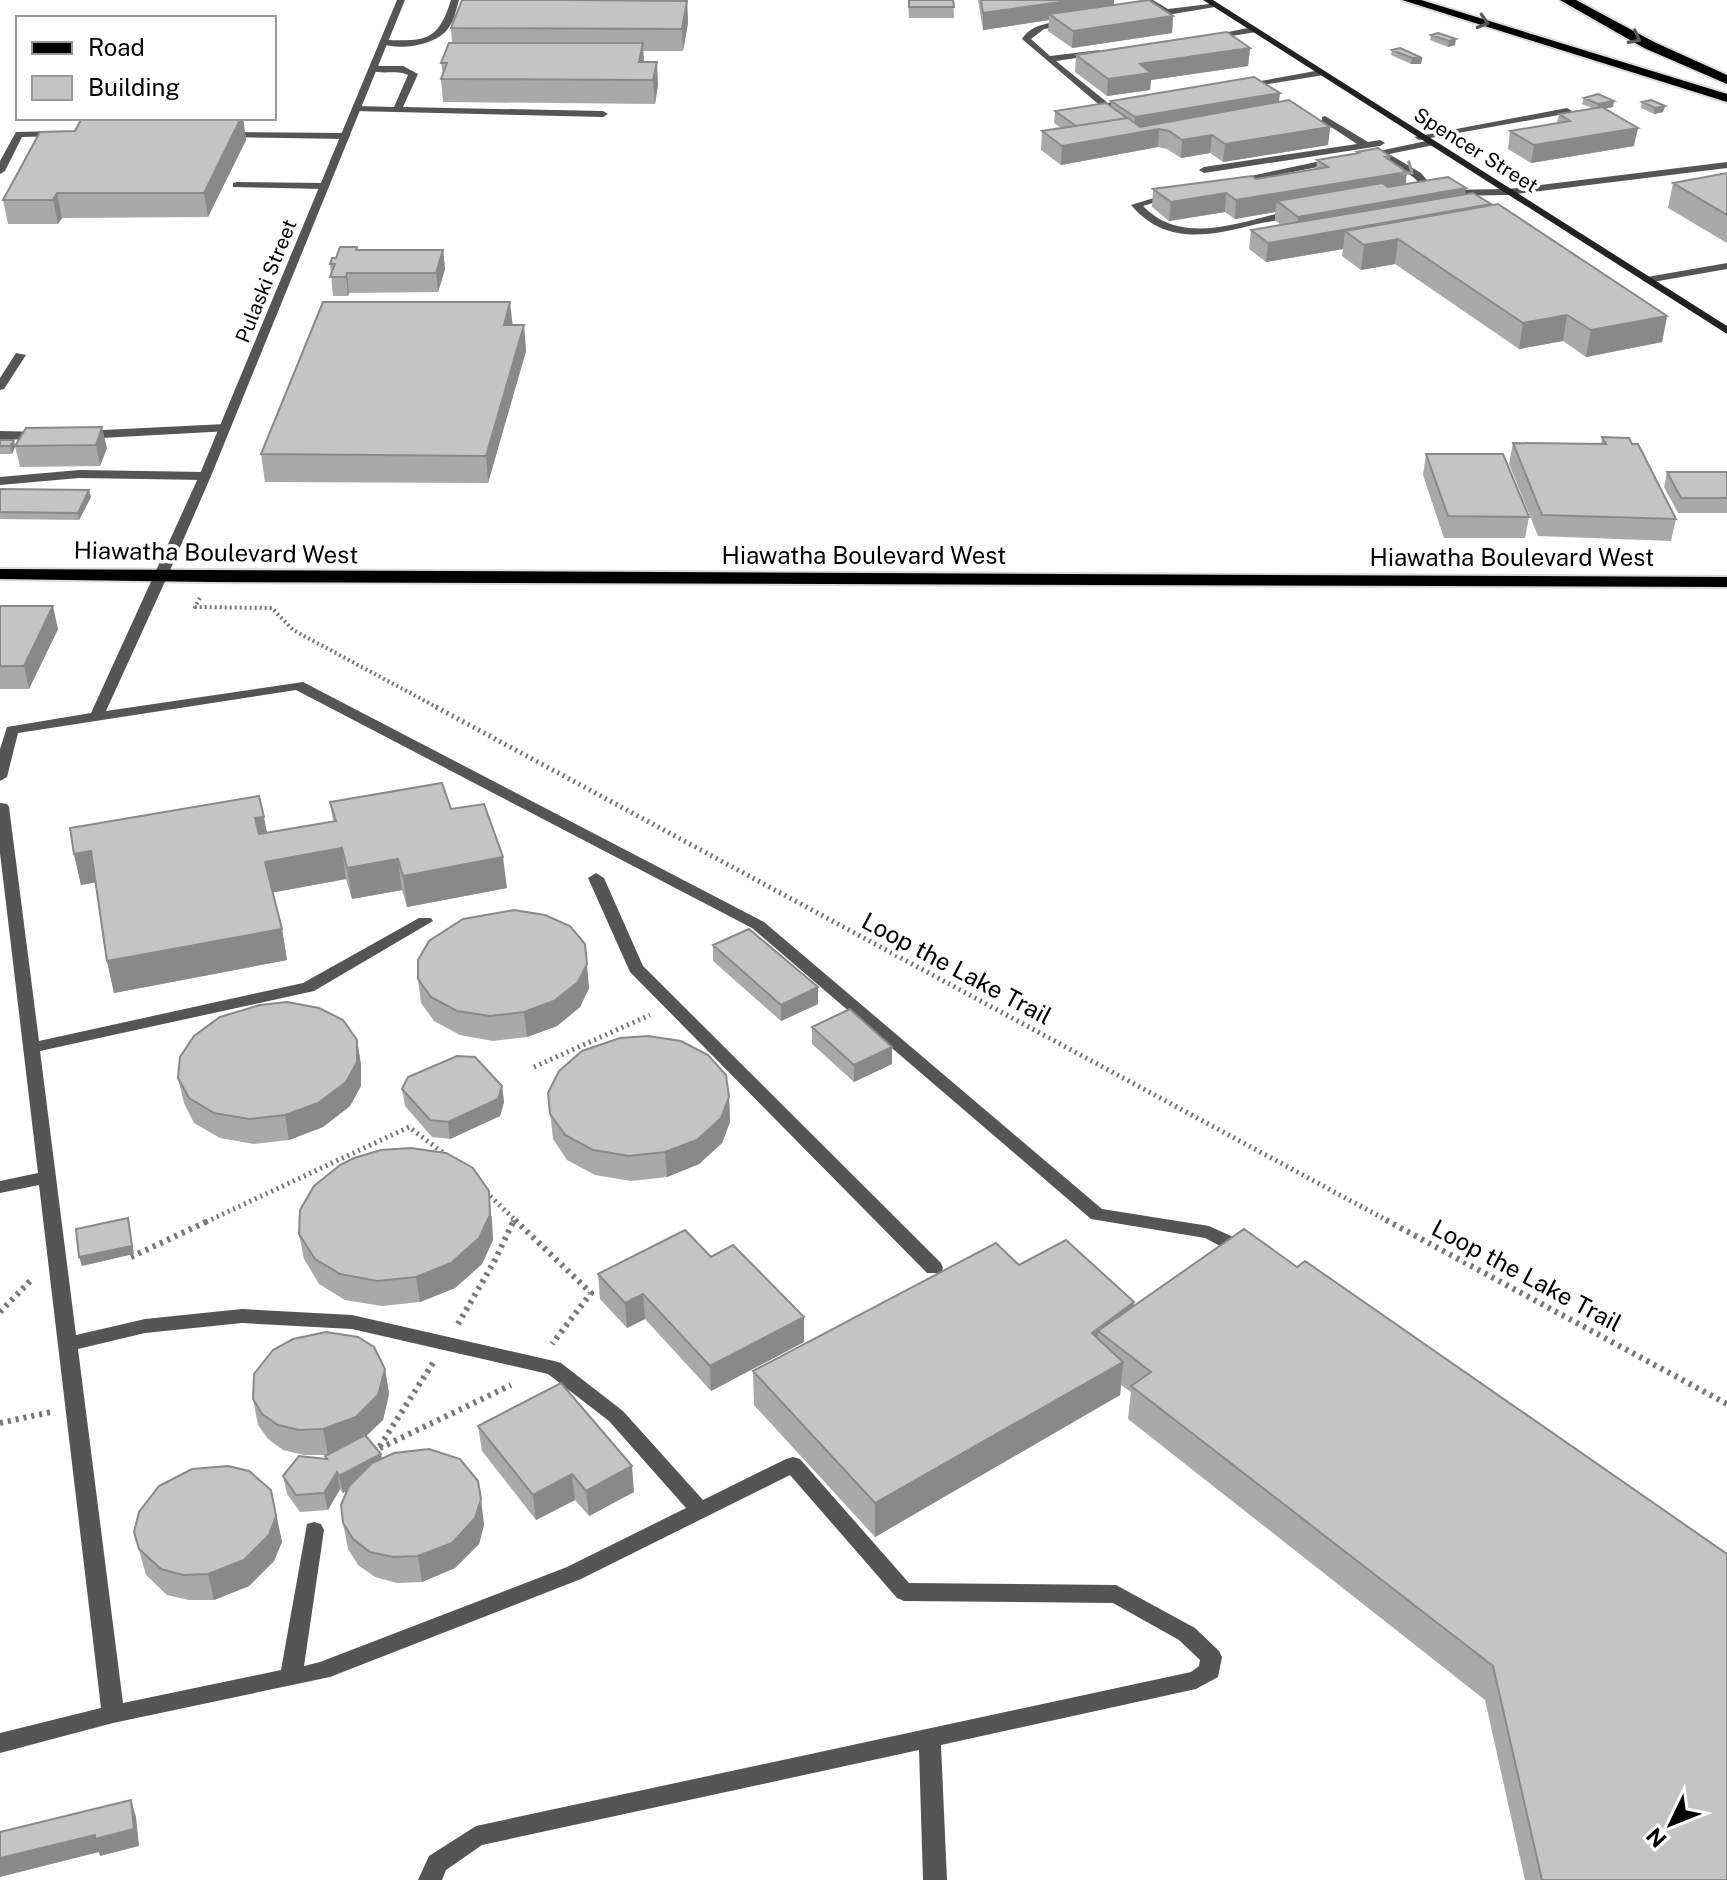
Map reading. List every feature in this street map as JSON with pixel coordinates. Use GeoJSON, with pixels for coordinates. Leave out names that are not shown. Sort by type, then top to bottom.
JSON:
{"type":"FeatureCollection","features":[{"type":"Feature","properties":{"kind":"highway"},"geometry":{"type":"LineString","coordinates":[[1408,0],[1727,98]]}},
{"type":"Feature","properties":{"kind":"highway"},"geometry":{"type":"LineString","coordinates":[[1566,0],[1649,45],[1727,80]]}},
{"type":"Feature","properties":{"kind":"main road","name":"Spencer Street"},"geometry":{"type":"LineString","coordinates":[[1212,3],[1727,331]]}},
{"type":"Feature","properties":{"kind":"main road","name":"Hiawatha Boulevard West"},"geometry":{"type":"LineString","coordinates":[[0,574],[1727,582]]}},
{"type":"Feature","properties":{"kind":"street","name":"Pulaski Street"},"geometry":{"type":"LineString","coordinates":[[97,716],[205,476],[401,0]]}},
{"type":"Feature","properties":{"kind":"street"},"geometry":{"type":"LineString","coordinates":[[384,43],[432,38],[443,31],[455,0]]}},
{"type":"Feature","properties":{"kind":"street"},"geometry":{"type":"LineString","coordinates":[[1147,0],[1160,9],[1172,12],[1212,3]]}},
{"type":"Feature","properties":{"kind":"street"},"geometry":{"type":"LineString","coordinates":[[1145,11],[1160,9]]}},
{"type":"Feature","properties":{"kind":"street"},"geometry":{"type":"LineString","coordinates":[[1086,20],[1042,27],[1028,35],[1028,44],[1106,106],[1137,101]]}},
{"type":"Feature","properties":{"kind":"street"},"geometry":{"type":"LineString","coordinates":[[1203,37],[1253,30]]}},
{"type":"Feature","properties":{"kind":"street"},"geometry":{"type":"LineString","coordinates":[[1048,59],[1110,50]]}},
{"type":"Feature","properties":{"kind":"street"},"geometry":{"type":"LineString","coordinates":[[373,69],[403,69],[413,74],[397,111]]}},
{"type":"Feature","properties":{"kind":"street"},"geometry":{"type":"LineString","coordinates":[[1229,87],[1321,73]]}},
{"type":"Feature","properties":{"kind":"street"},"geometry":{"type":"LineString","coordinates":[[357,109],[603,114]]}},
{"type":"Feature","properties":{"kind":"street"},"geometry":{"type":"LineString","coordinates":[[1220,186],[1567,111]]}},
{"type":"Feature","properties":{"kind":"street"},"geometry":{"type":"LineString","coordinates":[[1325,119],[1366,145]]}},
{"type":"Feature","properties":{"kind":"street"},"geometry":{"type":"LineString","coordinates":[[0,171],[19,134],[66,134]]}},
{"type":"Feature","properties":{"kind":"street"},"geometry":{"type":"LineString","coordinates":[[206,135],[345,136]]}},
{"type":"Feature","properties":{"kind":"street"},"geometry":{"type":"LineString","coordinates":[[1204,170],[1366,145],[1426,140]]}},
{"type":"Feature","properties":{"kind":"street"},"geometry":{"type":"LineString","coordinates":[[1380,152],[1417,175],[1428,192],[1508,192],[1727,165]]}},
{"type":"Feature","properties":{"kind":"street"},"geometry":{"type":"LineString","coordinates":[[237,185],[324,186]]}},
{"type":"Feature","properties":{"kind":"street"},"geometry":{"type":"LineString","coordinates":[[1179,194],[1136,205],[1168,229],[1189,233],[1299,212]]}},
{"type":"Feature","properties":{"kind":"street"},"geometry":{"type":"LineString","coordinates":[[1647,280],[1727,266]]}},
{"type":"Feature","properties":{"kind":"street"},"geometry":{"type":"LineString","coordinates":[[0,387],[20,355]]}},
{"type":"Feature","properties":{"kind":"street"},"geometry":{"type":"LineString","coordinates":[[66,436],[225,428]]}},
{"type":"Feature","properties":{"kind":"street"},"geometry":{"type":"LineString","coordinates":[[0,435],[52,436]]}},
{"type":"Feature","properties":{"kind":"street"},"geometry":{"type":"LineString","coordinates":[[0,481],[79,474],[205,476]]}},
{"type":"Feature","properties":{"kind":"street"},"geometry":{"type":"LineString","coordinates":[[0,777],[6,729],[298,685],[758,925],[1097,1215],[1209,1232],[1265,1260]]}},
{"type":"Feature","properties":{"kind":"street"},"geometry":{"type":"LineString","coordinates":[[1,802],[113,1714]]}},
{"type":"Feature","properties":{"kind":"street"},"geometry":{"type":"LineString","coordinates":[[596,878],[636,968],[934,1268]]}},
{"type":"Feature","properties":{"kind":"street"},"geometry":{"type":"LineString","coordinates":[[31,1048],[308,987],[425,921]]}},
{"type":"Feature","properties":{"kind":"street"},"geometry":{"type":"LineString","coordinates":[[0,1187],[47,1177]]}},
{"type":"Feature","properties":{"kind":"street"},"geometry":{"type":"LineString","coordinates":[[67,1344],[145,1326],[242,1316],[352,1322],[554,1368],[616,1416],[700,1510]]}},
{"type":"Feature","properties":{"kind":"street"},"geometry":{"type":"LineString","coordinates":[[0,1743],[113,1714],[322,1671],[574,1573],[793,1465],[904,1592],[1116,1594],[1187,1634],[1211,1657],[1210,1671],[1196,1680],[476,1836],[437,1863],[430,1880]]}},
{"type":"Feature","properties":{"kind":"street"},"geometry":{"type":"LineString","coordinates":[[291,1677],[314,1530]]}},
{"type":"Feature","properties":{"kind":"street"},"geometry":{"type":"LineString","coordinates":[[930,1738],[935,1880]]}},
{"type":"Feature","properties":{"kind":"path","name":"Loop the Lake Trail"},"geometry":{"type":"LineString","coordinates":[[210,577],[195,607],[272,608],[293,630],[1727,1404]]}},
{"type":"Feature","properties":{"kind":"path"},"geometry":{"type":"LineString","coordinates":[[534,1067],[673,1005]]}},
{"type":"Feature","properties":{"kind":"path"},"geometry":{"type":"LineString","coordinates":[[131,1257],[409,1127],[423,1141],[437,1145],[459,1166]]}},
{"type":"Feature","properties":{"kind":"path"},"geometry":{"type":"LineString","coordinates":[[481,1187],[591,1293],[536,1364],[510,1386],[378,1449],[446,1343],[495,1260],[514,1219]]}},
{"type":"Feature","properties":{"kind":"path"},"geometry":{"type":"LineString","coordinates":[[0,1312],[56,1255]]}},
{"type":"Feature","properties":{"kind":"path"},"geometry":{"type":"LineString","coordinates":[[0,1423],[76,1406]]}},
{"type":"Feature","properties":{"kind":"building"},"geometry":{"type":"Polygon","coordinates":[[[462,0],[687,1],[682,29],[451,28],[462,0]]]}},
{"type":"Feature","properties":{"kind":"building"},"geometry":{"type":"Polygon","coordinates":[[[909,0],[953,0],[954,7],[909,7],[909,0]]]}},
{"type":"Feature","properties":{"kind":"building"},"geometry":{"type":"Polygon","coordinates":[[[981,0],[1075,0],[983,13],[981,0]]]}},
{"type":"Feature","properties":{"kind":"building"},"geometry":{"type":"Polygon","coordinates":[[[1149,0],[1173,16],[1073,31],[1049,14],[1149,0]]]}},
{"type":"Feature","properties":{"kind":"building"},"geometry":{"type":"Polygon","coordinates":[[[1227,32],[1250,48],[1140,64],[1151,73],[1108,79],[1076,55],[1227,32]]]}},
{"type":"Feature","properties":{"kind":"building"},"geometry":{"type":"Polygon","coordinates":[[[1438,33],[1456,39],[1449,41],[1431,35],[1438,33]]]}},
{"type":"Feature","properties":{"kind":"building"},"geometry":{"type":"Polygon","coordinates":[[[449,43],[643,43],[639,62],[657,62],[653,80],[441,79],[447,63],[441,63],[449,43]]]}},
{"type":"Feature","properties":{"kind":"building"},"geometry":{"type":"Polygon","coordinates":[[[1400,48],[1422,58],[1412,58],[1392,50],[1400,48]]]}},
{"type":"Feature","properties":{"kind":"building"},"geometry":{"type":"Polygon","coordinates":[[[1254,77],[1280,93],[1135,117],[1111,101],[1254,77]]]}},
{"type":"Feature","properties":{"kind":"building"},"geometry":{"type":"Polygon","coordinates":[[[1598,94],[1614,101],[1598,104],[1584,98],[1598,94]]]}},
{"type":"Feature","properties":{"kind":"building"},"geometry":{"type":"Polygon","coordinates":[[[1289,100],[1330,127],[1225,144],[1212,135],[1182,140],[1169,131],[1159,129],[1062,146],[1042,131],[1128,118],[1140,127],[1289,100]]]}},
{"type":"Feature","properties":{"kind":"building"},"geometry":{"type":"Polygon","coordinates":[[[1651,100],[1665,106],[1655,108],[1642,102],[1651,100]]]}},
{"type":"Feature","properties":{"kind":"building"},"geometry":{"type":"Polygon","coordinates":[[[1106,103],[1127,118],[1076,126],[1055,111],[1106,103]]]}},
{"type":"Feature","properties":{"kind":"building"},"geometry":{"type":"Polygon","coordinates":[[[1602,107],[1638,128],[1534,145],[1510,131],[1570,121],[1559,114],[1602,107]]]}},
{"type":"Feature","properties":{"kind":"building"},"geometry":{"type":"Polygon","coordinates":[[[81,120],[240,120],[204,193],[57,193],[53,200],[3,200],[40,132],[75,131],[81,120]]]}},
{"type":"Feature","properties":{"kind":"building"},"geometry":{"type":"Polygon","coordinates":[[[1378,148],[1390,156],[1385,157],[1407,172],[1236,200],[1226,193],[1171,202],[1153,189],[1252,176],[1256,179],[1328,167],[1317,160],[1378,148]]]}},
{"type":"Feature","properties":{"kind":"building"},"geometry":{"type":"Polygon","coordinates":[[[1727,173],[1727,215],[1673,183],[1727,173]]]}},
{"type":"Feature","properties":{"kind":"building"},"geometry":{"type":"Polygon","coordinates":[[[1448,177],[1466,188],[1298,217],[1277,201],[1382,183],[1388,187],[1448,177]]]}},
{"type":"Feature","properties":{"kind":"building"},"geometry":{"type":"Polygon","coordinates":[[[1473,193],[1491,204],[1268,243],[1251,230],[1473,193]]]}},
{"type":"Feature","properties":{"kind":"building"},"geometry":{"type":"Polygon","coordinates":[[[1498,204],[1667,316],[1591,330],[1567,315],[1523,323],[1398,239],[1364,245],[1345,231],[1498,204]]]}},
{"type":"Feature","properties":{"kind":"building"},"geometry":{"type":"Polygon","coordinates":[[[340,247],[357,247],[356,250],[443,250],[436,273],[347,273],[346,277],[330,277],[335,264],[330,264],[332,258],[336,258],[340,247]]]}},
{"type":"Feature","properties":{"kind":"building"},"geometry":{"type":"Polygon","coordinates":[[[323,302],[510,302],[504,325],[524,325],[486,456],[261,454],[323,302]]]}},
{"type":"Feature","properties":{"kind":"building"},"geometry":{"type":"Polygon","coordinates":[[[102,427],[96,445],[15,446],[26,428],[102,427]]]}},
{"type":"Feature","properties":{"kind":"building"},"geometry":{"type":"Polygon","coordinates":[[[1602,437],[1629,438],[1632,444],[1638,444],[1676,519],[1542,515],[1513,443],[1606,444],[1602,437]]]}},
{"type":"Feature","properties":{"kind":"building"},"geometry":{"type":"Polygon","coordinates":[[[0,440],[14,440],[10,446],[0,446],[0,440]]]}},
{"type":"Feature","properties":{"kind":"building"},"geometry":{"type":"Polygon","coordinates":[[[1426,454],[1503,454],[1529,517],[1448,516],[1426,454]]]}},
{"type":"Feature","properties":{"kind":"building"},"geometry":{"type":"Polygon","coordinates":[[[1667,472],[1727,472],[1727,498],[1681,498],[1667,472]]]}},
{"type":"Feature","properties":{"kind":"building"},"geometry":{"type":"Polygon","coordinates":[[[0,489],[89,490],[78,513],[0,512],[0,489]]]}},
{"type":"Feature","properties":{"kind":"building"},"geometry":{"type":"Polygon","coordinates":[[[0,606],[53,606],[24,666],[0,666],[0,606]]]}},
{"type":"Feature","properties":{"kind":"building"},"geometry":{"type":"Polygon","coordinates":[[[442,783],[451,809],[484,804],[503,857],[403,876],[398,859],[347,868],[342,848],[265,862],[282,929],[107,961],[91,851],[74,854],[70,828],[259,796],[264,817],[255,818],[259,834],[336,821],[330,802],[442,783]]]}},
{"type":"Feature","properties":{"kind":"building"},"geometry":{"type":"Polygon","coordinates":[[[514,910],[545,915],[570,926],[585,944],[587,964],[578,982],[554,1001],[524,1012],[490,1016],[457,1011],[431,997],[418,979],[418,960],[429,941],[463,919],[514,910]]]}},
{"type":"Feature","properties":{"kind":"building"},"geometry":{"type":"Polygon","coordinates":[[[749,929],[818,987],[781,1005],[713,945],[749,929]]]}},
{"type":"Feature","properties":{"kind":"building"},"geometry":{"type":"Polygon","coordinates":[[[287,1002],[319,1008],[343,1020],[357,1040],[357,1062],[346,1082],[318,1103],[285,1115],[249,1119],[214,1113],[189,1098],[178,1078],[180,1057],[194,1036],[220,1017],[260,1005],[287,1002]]]}},
{"type":"Feature","properties":{"kind":"building"},"geometry":{"type":"Polygon","coordinates":[[[850,1009],[892,1047],[854,1065],[812,1027],[850,1009]]]}},
{"type":"Feature","properties":{"kind":"building"},"geometry":{"type":"Polygon","coordinates":[[[648,1036],[681,1041],[708,1055],[726,1075],[729,1097],[721,1118],[697,1140],[665,1152],[629,1156],[593,1150],[565,1135],[550,1114],[548,1093],[559,1071],[582,1051],[620,1038],[648,1036]]]}},
{"type":"Feature","properties":{"kind":"building"},"geometry":{"type":"Polygon","coordinates":[[[457,1056],[475,1057],[502,1086],[498,1099],[448,1122],[430,1120],[402,1089],[408,1077],[457,1056]]]}},
{"type":"Feature","properties":{"kind":"building"},"geometry":{"type":"Polygon","coordinates":[[[411,1148],[446,1153],[473,1168],[489,1191],[490,1215],[479,1238],[451,1263],[416,1277],[377,1281],[340,1274],[315,1259],[299,1234],[300,1210],[314,1186],[354,1158],[381,1150],[411,1148]]]}},
{"type":"Feature","properties":{"kind":"building"},"geometry":{"type":"Polygon","coordinates":[[[128,1218],[132,1246],[79,1257],[76,1229],[128,1218]]]}},
{"type":"Feature","properties":{"kind":"building"},"geometry":{"type":"Polygon","coordinates":[[[1244,1229],[1297,1267],[1305,1261],[1727,1554],[1727,1880],[1542,1880],[1493,1666],[1131,1386],[1151,1372],[1098,1331],[1244,1229]]]}},
{"type":"Feature","properties":{"kind":"building"},"geometry":{"type":"Polygon","coordinates":[[[685,1230],[711,1257],[733,1245],[804,1317],[710,1366],[643,1294],[625,1303],[598,1274],[685,1230]]]}},
{"type":"Feature","properties":{"kind":"building"},"geometry":{"type":"Polygon","coordinates":[[[1066,1240],[1134,1302],[1092,1333],[1123,1362],[875,1503],[753,1371],[996,1243],[1019,1265],[1066,1240]]]}},
{"type":"Feature","properties":{"kind":"building"},"geometry":{"type":"Polygon","coordinates":[[[326,1332],[358,1337],[374,1347],[385,1369],[378,1395],[356,1417],[323,1429],[299,1430],[278,1425],[262,1414],[253,1399],[254,1374],[273,1350],[293,1339],[326,1332]]]}},
{"type":"Feature","properties":{"kind":"building"},"geometry":{"type":"Polygon","coordinates":[[[561,1383],[632,1466],[586,1491],[572,1474],[533,1495],[478,1426],[561,1383]]]}},
{"type":"Feature","properties":{"kind":"building"},"geometry":{"type":"Polygon","coordinates":[[[365,1435],[381,1454],[339,1476],[337,1472],[324,1493],[296,1495],[283,1476],[299,1456],[327,1459],[325,1456],[365,1435]]]}},
{"type":"Feature","properties":{"kind":"building"},"geometry":{"type":"Polygon","coordinates":[[[429,1449],[460,1459],[478,1481],[481,1499],[475,1518],[452,1543],[418,1556],[393,1557],[370,1552],[353,1539],[343,1523],[341,1505],[349,1486],[372,1463],[394,1453],[429,1449]]]}},
{"type":"Feature","properties":{"kind":"building"},"geometry":{"type":"Polygon","coordinates":[[[228,1466],[249,1471],[271,1490],[276,1516],[269,1535],[244,1560],[208,1574],[183,1575],[161,1569],[139,1549],[134,1532],[139,1512],[159,1486],[192,1469],[228,1466]]]}},
{"type":"Feature","properties":{"kind":"building"},"geometry":{"type":"Polygon","coordinates":[[[131,1800],[134,1829],[0,1858],[0,1832],[131,1800]]]}}]}
